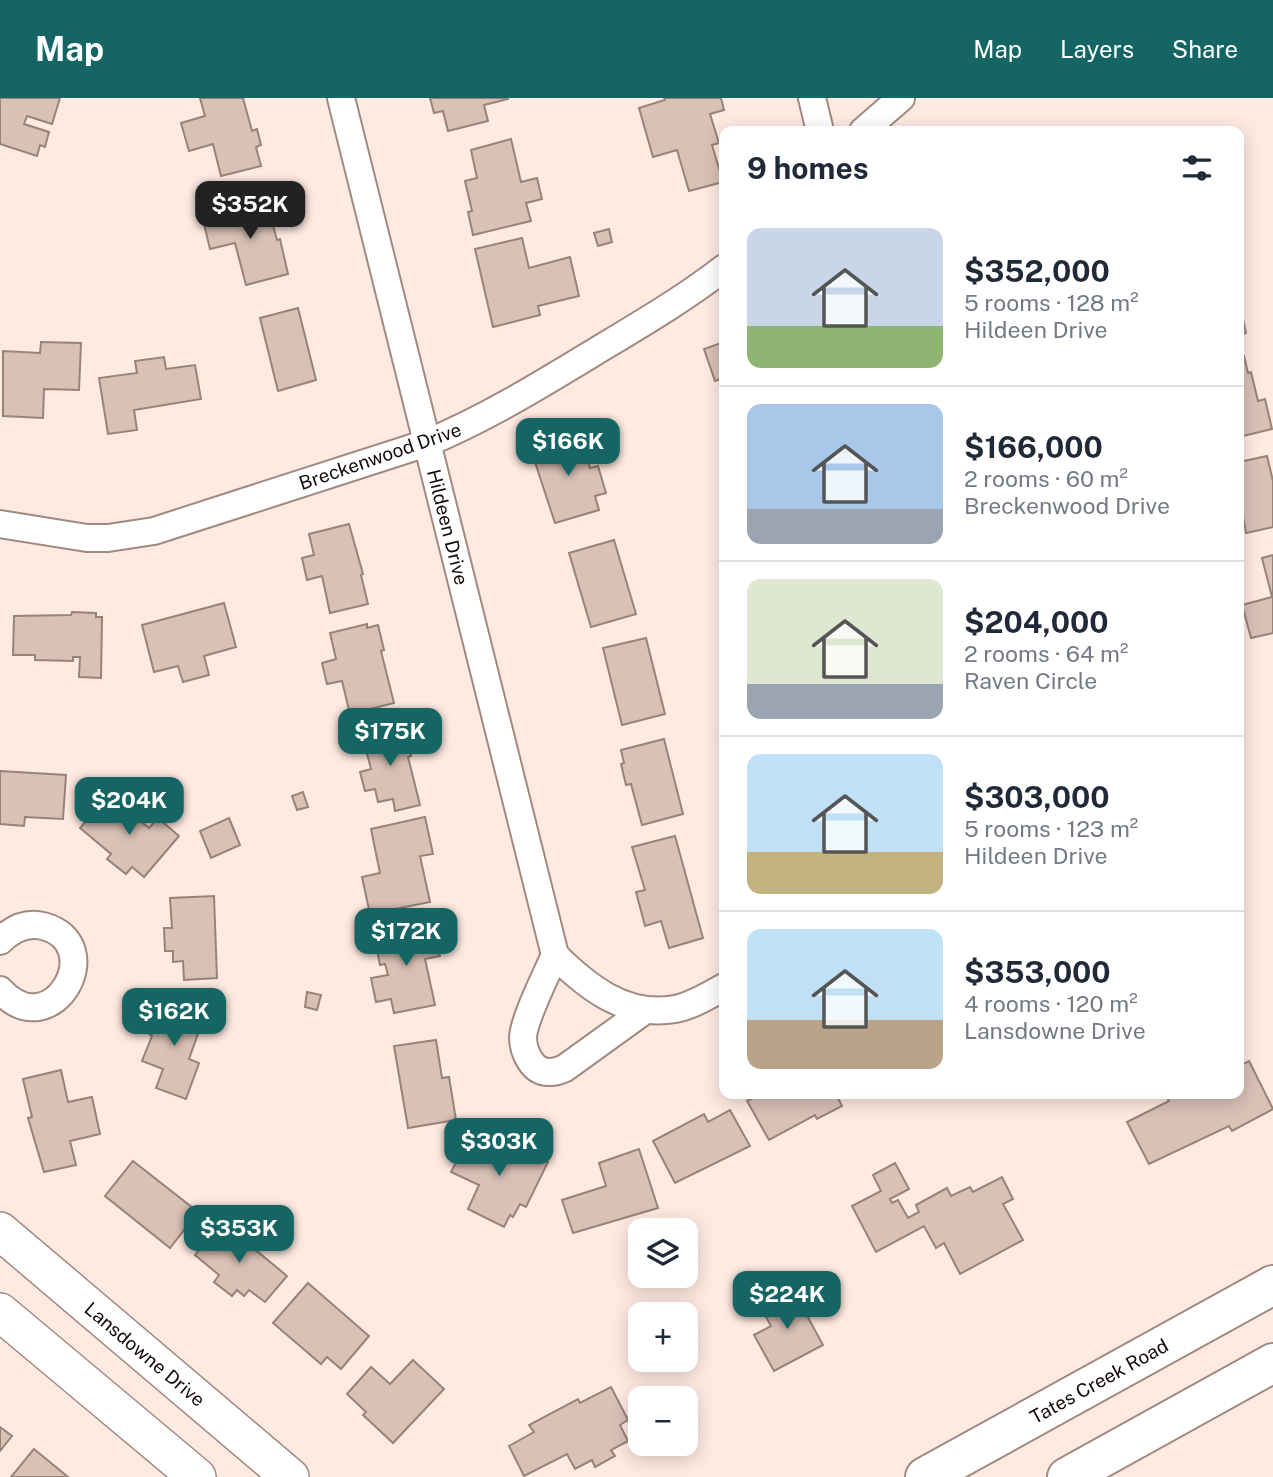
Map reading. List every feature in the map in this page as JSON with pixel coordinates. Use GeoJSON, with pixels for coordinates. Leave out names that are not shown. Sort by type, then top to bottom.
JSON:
{"type":"FeatureCollection","features":[{"type":"Feature","properties":{"kind":"main road","name":"Tates Creek Road"},"geometry":{"type":"LineString","coordinates":[[938,1474],[1273,1285]]}},
{"type":"Feature","properties":{"kind":"main road"},"geometry":{"type":"LineString","coordinates":[[1067,1477],[1273,1363]]}},
{"type":"Feature","properties":{"kind":"street","name":"Hildeen Drive"},"geometry":{"type":"LineString","coordinates":[[341,98],[555,956]]}},
{"type":"Feature","properties":{"kind":"street"},"geometry":{"type":"LineString","coordinates":[[812,98],[819,126]]}},
{"type":"Feature","properties":{"kind":"street"},"geometry":{"type":"LineString","coordinates":[[869,126],[901,98]]}},
{"type":"Feature","properties":{"kind":"street","name":"Breckenwood Drive"},"geometry":{"type":"LineString","coordinates":[[0,524],[87,538],[108,538],[154,531],[427,443],[461,429],[538,387],[692,293],[719,272]]}},
{"type":"Feature","properties":{"kind":"street"},"geometry":{"type":"LineString","coordinates":[[0,941],[22,926],[47,927],[59,934],[68,945],[74,972],[69,986],[60,997],[48,1004],[27,1006],[3,998]]}},
{"type":"Feature","properties":{"kind":"street"},"geometry":{"type":"LineString","coordinates":[[651,1011],[565,1069],[540,1071],[532,1064],[526,1052],[523,1035],[555,956],[584,984],[599,993],[651,1011],[677,1009],[719,989]]}},
{"type":"Feature","properties":{"kind":"street","name":"Lansdowne Drive"},"geometry":{"type":"LineString","coordinates":[[0,1230],[290,1477]]}},
{"type":"Feature","properties":{"kind":"street"},"geometry":{"type":"LineString","coordinates":[[0,1312],[197,1477]]}},
{"type":"Feature","properties":{"kind":"building"},"geometry":{"type":"Polygon","coordinates":[[[0,98],[60,98],[52,124],[27,116],[24,124],[49,132],[45,147],[40,145],[37,156],[0,144],[0,98]]]}},
{"type":"Feature","properties":{"kind":"building"},"geometry":{"type":"Polygon","coordinates":[[[200,98],[243,98],[252,131],[257,129],[261,145],[256,147],[261,166],[221,176],[213,144],[189,151],[181,123],[205,116],[200,98]]]}},
{"type":"Feature","properties":{"kind":"building"},"geometry":{"type":"Polygon","coordinates":[[[430,98],[508,99],[484,105],[488,121],[448,131],[443,111],[434,113],[430,98]]]}},
{"type":"Feature","properties":{"kind":"building"},"geometry":{"type":"Polygon","coordinates":[[[664,98],[721,98],[724,110],[710,114],[719,143],[712,145],[719,169],[719,183],[689,191],[677,150],[653,157],[639,108],[665,100],[664,98]]]}},
{"type":"Feature","properties":{"kind":"building"},"geometry":{"type":"Polygon","coordinates":[[[511,139],[521,182],[537,178],[542,199],[526,203],[531,221],[473,235],[468,212],[472,211],[465,181],[477,178],[471,150],[511,139]]]}},
{"type":"Feature","properties":{"kind":"building"},"geometry":{"type":"Polygon","coordinates":[[[266,200],[277,240],[280,239],[288,274],[246,285],[235,243],[210,249],[203,220],[229,213],[228,209],[266,200]]]}},
{"type":"Feature","properties":{"kind":"building"},"geometry":{"type":"Polygon","coordinates":[[[609,229],[612,242],[598,246],[594,233],[609,229]]]}},
{"type":"Feature","properties":{"kind":"building"},"geometry":{"type":"Polygon","coordinates":[[[522,238],[529,268],[570,257],[579,296],[538,306],[540,315],[493,327],[475,249],[522,238]]]}},
{"type":"Feature","properties":{"kind":"building"},"geometry":{"type":"Polygon","coordinates":[[[298,308],[316,380],[278,391],[260,318],[298,308]]]}},
{"type":"Feature","properties":{"kind":"building"},"geometry":{"type":"Polygon","coordinates":[[[41,342],[81,343],[79,390],[44,389],[43,418],[3,416],[3,351],[40,353],[41,342]]]}},
{"type":"Feature","properties":{"kind":"building"},"geometry":{"type":"Polygon","coordinates":[[[719,344],[719,380],[715,381],[704,349],[719,344]]]}},
{"type":"Feature","properties":{"kind":"building"},"geometry":{"type":"Polygon","coordinates":[[[1244,356],[1258,401],[1265,399],[1272,429],[1244,436],[1244,356]]]}},
{"type":"Feature","properties":{"kind":"building"},"geometry":{"type":"Polygon","coordinates":[[[164,357],[166,369],[195,365],[201,399],[134,410],[137,430],[108,434],[99,378],[137,373],[135,361],[164,357]]]}},
{"type":"Feature","properties":{"kind":"building"},"geometry":{"type":"Polygon","coordinates":[[[580,433],[590,468],[598,466],[606,493],[595,496],[599,510],[555,523],[530,447],[580,433]]]}},
{"type":"Feature","properties":{"kind":"building"},"geometry":{"type":"Polygon","coordinates":[[[1267,456],[1273,481],[1273,527],[1246,533],[1244,461],[1267,456]]]}},
{"type":"Feature","properties":{"kind":"building"},"geometry":{"type":"Polygon","coordinates":[[[349,524],[368,604],[330,613],[322,576],[307,580],[302,558],[314,555],[309,534],[349,524]]]}},
{"type":"Feature","properties":{"kind":"building"},"geometry":{"type":"Polygon","coordinates":[[[614,540],[636,614],[591,627],[569,553],[614,540]]]}},
{"type":"Feature","properties":{"kind":"building"},"geometry":{"type":"Polygon","coordinates":[[[1273,555],[1273,633],[1251,638],[1244,604],[1272,597],[1262,558],[1273,555]]]}},
{"type":"Feature","properties":{"kind":"building"},"geometry":{"type":"Polygon","coordinates":[[[224,603],[236,647],[204,656],[209,675],[183,682],[178,666],[154,672],[142,625],[224,603]]]}},
{"type":"Feature","properties":{"kind":"building"},"geometry":{"type":"Polygon","coordinates":[[[72,612],[96,613],[96,617],[102,617],[101,678],[79,677],[80,657],[73,657],[73,661],[35,660],[35,655],[13,655],[14,616],[71,615],[72,612]]]}},
{"type":"Feature","properties":{"kind":"building"},"geometry":{"type":"Polygon","coordinates":[[[367,624],[367,628],[378,625],[384,650],[381,651],[394,703],[350,714],[342,681],[327,684],[322,663],[336,659],[330,633],[367,624]]]}},
{"type":"Feature","properties":{"kind":"building"},"geometry":{"type":"Polygon","coordinates":[[[646,638],[665,714],[622,725],[603,648],[646,638]]]}},
{"type":"Feature","properties":{"kind":"building"},"geometry":{"type":"Polygon","coordinates":[[[403,724],[420,805],[395,811],[393,799],[378,802],[375,789],[365,791],[360,772],[371,769],[362,735],[403,724]]]}},
{"type":"Feature","properties":{"kind":"building"},"geometry":{"type":"Polygon","coordinates":[[[664,739],[683,814],[642,825],[631,784],[626,785],[621,750],[664,739]]]}},
{"type":"Feature","properties":{"kind":"building"},"geometry":{"type":"Polygon","coordinates":[[[0,771],[66,775],[63,819],[25,817],[24,826],[0,824],[0,771]]]}},
{"type":"Feature","properties":{"kind":"building"},"geometry":{"type":"Polygon","coordinates":[[[303,792],[308,807],[297,810],[292,796],[303,792]]]}},
{"type":"Feature","properties":{"kind":"building"},"geometry":{"type":"Polygon","coordinates":[[[109,795],[149,828],[158,818],[179,836],[144,877],[132,867],[126,874],[107,859],[111,854],[80,828],[109,795]]]}},
{"type":"Feature","properties":{"kind":"building"},"geometry":{"type":"Polygon","coordinates":[[[425,817],[433,854],[420,856],[430,902],[370,914],[362,877],[380,873],[371,829],[425,817]]]}},
{"type":"Feature","properties":{"kind":"building"},"geometry":{"type":"Polygon","coordinates":[[[229,818],[240,845],[211,858],[200,831],[229,818]]]}},
{"type":"Feature","properties":{"kind":"building"},"geometry":{"type":"Polygon","coordinates":[[[675,836],[703,938],[669,948],[661,921],[645,926],[636,892],[645,890],[632,847],[675,836]]]}},
{"type":"Feature","properties":{"kind":"building"},"geometry":{"type":"Polygon","coordinates":[[[214,896],[217,978],[184,980],[183,961],[173,962],[173,951],[165,951],[164,928],[172,928],[170,898],[214,896]]]}},
{"type":"Feature","properties":{"kind":"building"},"geometry":{"type":"Polygon","coordinates":[[[432,922],[440,956],[425,959],[435,1005],[394,1013],[391,999],[376,1002],[371,978],[388,975],[385,964],[380,965],[376,945],[382,944],[379,934],[432,922]]]}},
{"type":"Feature","properties":{"kind":"building"},"geometry":{"type":"Polygon","coordinates":[[[307,992],[321,995],[317,1010],[305,1007],[307,992]]]}},
{"type":"Feature","properties":{"kind":"building"},"geometry":{"type":"Polygon","coordinates":[[[163,1001],[204,1017],[189,1059],[199,1063],[186,1099],[156,1088],[163,1069],[142,1061],[152,1036],[149,1034],[163,1001]]]}},
{"type":"Feature","properties":{"kind":"building"},"geometry":{"type":"Polygon","coordinates":[[[436,1040],[442,1078],[449,1077],[456,1120],[408,1128],[394,1046],[436,1040]]]}},
{"type":"Feature","properties":{"kind":"building"},"geometry":{"type":"Polygon","coordinates":[[[1249,1061],[1273,1109],[1232,1131],[1229,1126],[1149,1164],[1127,1122],[1169,1101],[1168,1099],[1244,1099],[1244,1064],[1249,1061]]]}},
{"type":"Feature","properties":{"kind":"building"},"geometry":{"type":"Polygon","coordinates":[[[61,1070],[68,1102],[92,1097],[100,1134],[70,1141],[76,1165],[44,1172],[28,1118],[32,1117],[23,1079],[61,1070]]]}},
{"type":"Feature","properties":{"kind":"building"},"geometry":{"type":"Polygon","coordinates":[[[838,1099],[842,1106],[817,1119],[815,1115],[769,1140],[747,1101],[838,1099]]]}},
{"type":"Feature","properties":{"kind":"building"},"geometry":{"type":"Polygon","coordinates":[[[730,1110],[750,1146],[675,1183],[653,1141],[704,1114],[708,1122],[730,1110]]]}},
{"type":"Feature","properties":{"kind":"building"},"geometry":{"type":"Polygon","coordinates":[[[468,1139],[484,1147],[488,1140],[510,1150],[512,1145],[548,1162],[526,1207],[520,1204],[504,1227],[468,1209],[479,1185],[451,1172],[468,1139]]]}},
{"type":"Feature","properties":{"kind":"building"},"geometry":{"type":"Polygon","coordinates":[[[639,1149],[658,1208],[573,1233],[562,1200],[606,1186],[599,1163],[639,1149]]]}},
{"type":"Feature","properties":{"kind":"building"},"geometry":{"type":"Polygon","coordinates":[[[133,1161],[198,1212],[170,1248],[105,1196],[133,1161]]]}},
{"type":"Feature","properties":{"kind":"building"},"geometry":{"type":"Polygon","coordinates":[[[895,1163],[909,1189],[890,1199],[892,1203],[898,1200],[908,1218],[919,1212],[916,1205],[947,1188],[951,1196],[970,1187],[973,1192],[1002,1177],[1013,1199],[1003,1204],[1023,1240],[960,1274],[944,1243],[936,1248],[924,1226],[876,1252],[852,1206],[881,1191],[873,1175],[895,1163]]]}},
{"type":"Feature","properties":{"kind":"building"},"geometry":{"type":"Polygon","coordinates":[[[222,1222],[287,1276],[265,1302],[249,1290],[244,1296],[237,1290],[232,1296],[214,1282],[219,1275],[195,1255],[222,1222]]]}},
{"type":"Feature","properties":{"kind":"building"},"geometry":{"type":"Polygon","coordinates":[[[308,1283],[369,1336],[341,1369],[327,1357],[321,1364],[273,1323],[308,1283]]]}},
{"type":"Feature","properties":{"kind":"building"},"geometry":{"type":"Polygon","coordinates":[[[794,1288],[800,1301],[797,1302],[823,1345],[774,1371],[754,1335],[771,1326],[760,1306],[794,1288]]]}},
{"type":"Feature","properties":{"kind":"building"},"geometry":{"type":"Polygon","coordinates":[[[413,1360],[444,1389],[393,1443],[363,1415],[366,1412],[347,1394],[371,1367],[390,1384],[413,1360]]]}},
{"type":"Feature","properties":{"kind":"building"},"geometry":{"type":"Polygon","coordinates":[[[611,1387],[628,1420],[620,1425],[628,1441],[611,1450],[615,1456],[595,1467],[592,1460],[575,1469],[567,1454],[524,1476],[509,1446],[534,1432],[529,1425],[578,1399],[580,1403],[611,1387]]]}},
{"type":"Feature","properties":{"kind":"building"},"geometry":{"type":"Polygon","coordinates":[[[0,1427],[12,1436],[0,1451],[0,1427]]]}},
{"type":"Feature","properties":{"kind":"building"},"geometry":{"type":"Polygon","coordinates":[[[34,1449],[68,1477],[11,1477],[34,1449]]]}}]}
